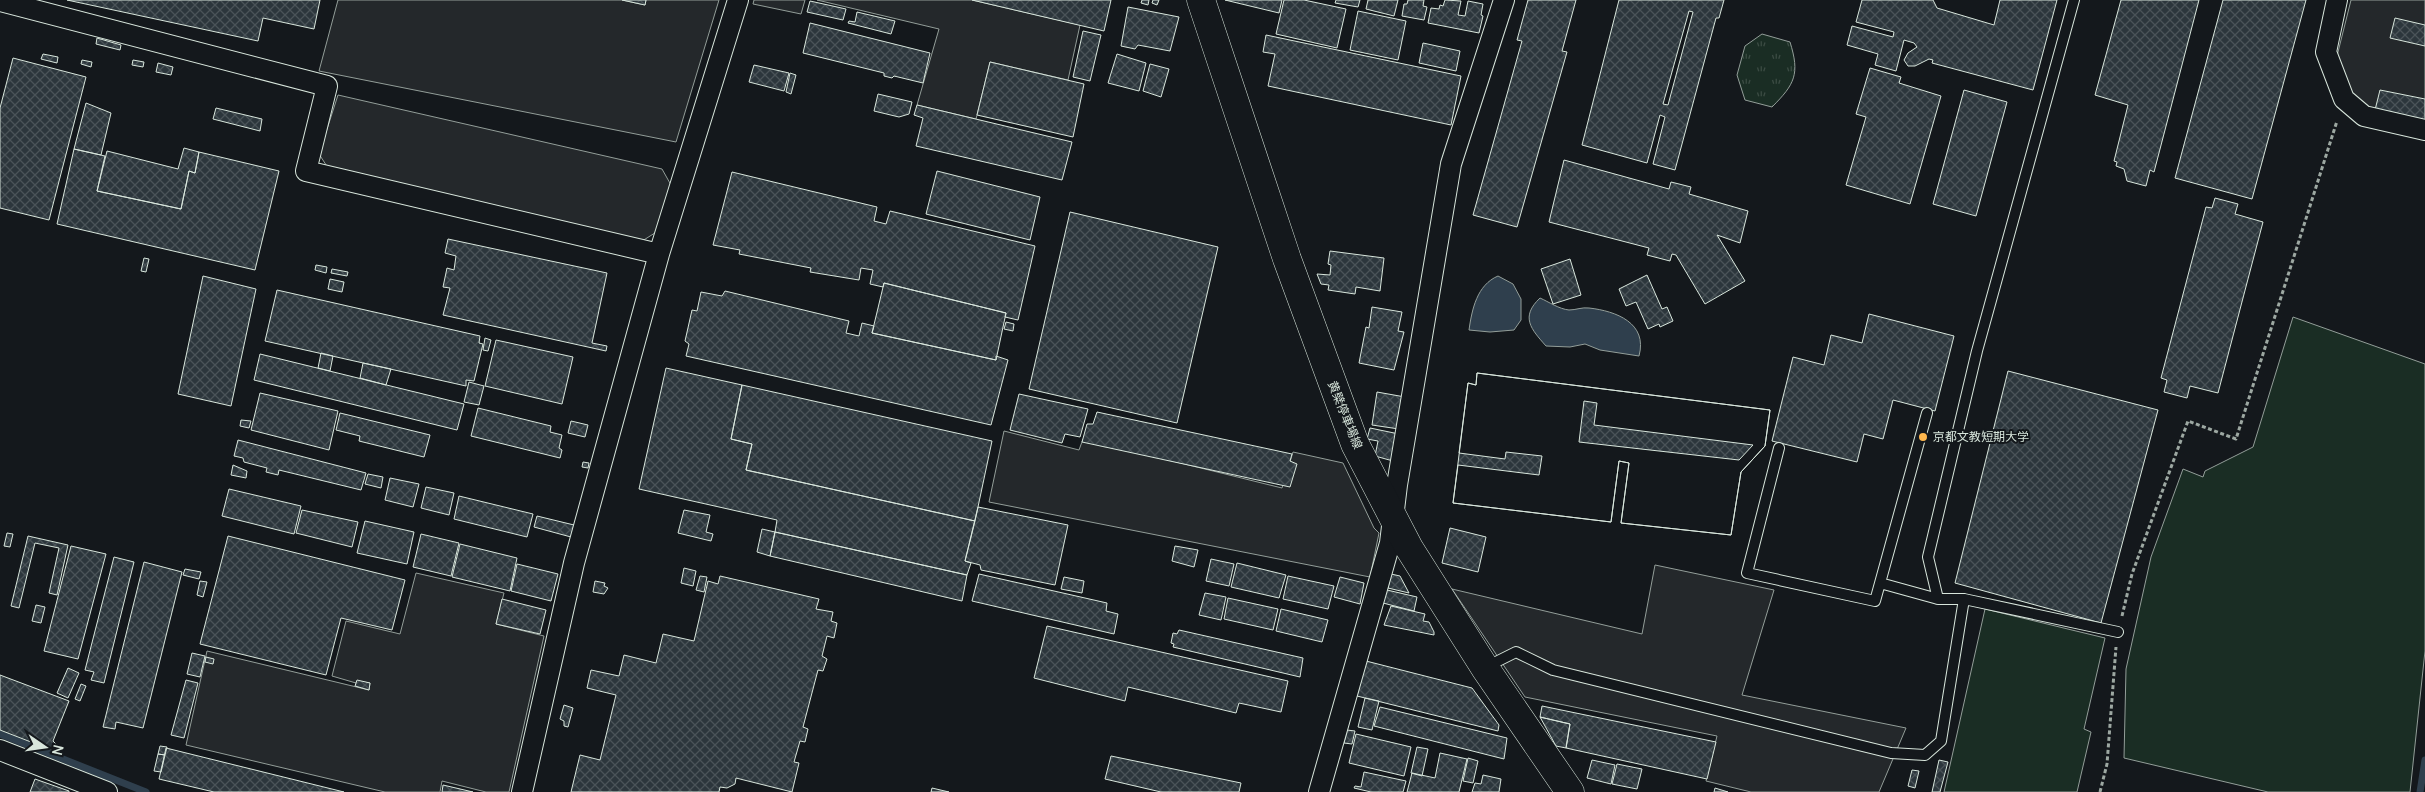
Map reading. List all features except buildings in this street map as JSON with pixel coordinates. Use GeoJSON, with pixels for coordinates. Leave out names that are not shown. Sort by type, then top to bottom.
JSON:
{"type":"FeatureCollection","features":[{"type":"Feature","properties":{"kind":"main road","name":"黄檗停車場線"},"geometry":{"type":"LineString","coordinates":[[1201,0],[1287,260],[1355,444],[1409,548],[1485,668],[1570,792]]}},
{"type":"Feature","properties":{"kind":"street"},"geometry":{"type":"LineString","coordinates":[[522,792],[574,562],[659,254],[738,0]]}},
{"type":"Feature","properties":{"kind":"street"},"geometry":{"type":"LineString","coordinates":[[1319,792],[1390,542],[1451,164],[1504,0]]}},
{"type":"Feature","properties":{"kind":"street"},"geometry":{"type":"LineString","coordinates":[[2337,0],[2326,52],[2344,99],[2364,116],[2425,130]]}},
{"type":"Feature","properties":{"kind":"street"},"geometry":{"type":"LineString","coordinates":[[0,1],[326,86],[306,171],[659,254]]}},
{"type":"Feature","properties":{"kind":"street"},"geometry":{"type":"LineString","coordinates":[[0,750],[107,792]]}},
{"type":"Feature","properties":{"kind":"lane"},"geometry":{"type":"LineString","coordinates":[[1938,599],[1928,557],[1977,351],[2074,0]]}},
{"type":"Feature","properties":{"kind":"lane"},"geometry":{"type":"LineString","coordinates":[[1779,448],[1747,573],[1875,601],[1927,413]]}},
{"type":"Feature","properties":{"kind":"lane"},"geometry":{"type":"LineString","coordinates":[[1880,583],[1938,599],[1964,599],[2118,632]]}},
{"type":"Feature","properties":{"kind":"lane"},"geometry":{"type":"LineString","coordinates":[[1485,668],[1516,652],[1553,670],[1891,753],[1925,755],[1942,741],[1964,599]]}},
{"type":"Feature","properties":{"kind":"path"},"geometry":{"type":"LineString","coordinates":[[2100,792],[2107,764],[2112,681],[2118,632],[2132,574],[2188,422],[2236,439],[2344,99]]}},
{"type":"Feature","properties":{"kind":"green space"},"geometry":{"type":"Polygon","coordinates":[[[1762,34],[1790,42],[1795,62],[1795,71],[1790,85],[1772,107],[1745,100],[1737,75],[1745,46],[1762,34]]]}},
{"type":"Feature","properties":{"kind":"green space"},"geometry":{"type":"Polygon","coordinates":[[[2293,317],[2425,364],[2425,651],[2410,792],[2268,792],[2124,758],[2126,669],[2151,557],[2183,469],[2203,477],[2205,471],[2253,447],[2293,317]]]}},
{"type":"Feature","properties":{"kind":"green space"},"geometry":{"type":"Polygon","coordinates":[[[1985,609],[2105,638],[2084,729],[2091,732],[2077,792],[1944,792],[1985,609]]]}},
{"type":"Feature","properties":{"kind":"shaded area"},"geometry":{"type":"Polygon","coordinates":[[[338,0],[622,0],[645,5],[646,0],[719,0],[676,142],[319,71],[338,0]]]}},
{"type":"Feature","properties":{"kind":"shaded area"},"geometry":{"type":"Polygon","coordinates":[[[754,0],[805,0],[801,14],[753,4],[754,0]]]}},
{"type":"Feature","properties":{"kind":"shaded area"},"geometry":{"type":"Polygon","coordinates":[[[817,0],[972,0],[1080,25],[1068,80],[990,62],[976,119],[917,105],[939,29],[817,0]]]}},
{"type":"Feature","properties":{"kind":"shaded area"},"geometry":{"type":"Polygon","coordinates":[[[2351,0],[2425,0],[2425,124],[2374,113],[2355,101],[2337,56],[2351,0]]]}},
{"type":"Feature","properties":{"kind":"shaded area"},"geometry":{"type":"Polygon","coordinates":[[[338,95],[662,169],[671,185],[658,231],[639,243],[330,171],[319,154],[338,95]]]}},
{"type":"Feature","properties":{"kind":"shaded area"},"geometry":{"type":"Polygon","coordinates":[[[1004,431],[1079,450],[1083,439],[1282,488],[1293,452],[1343,463],[1374,528],[1379,533],[1370,577],[989,502],[1004,431]]]}},
{"type":"Feature","properties":{"kind":"shaded area"},"geometry":{"type":"Polygon","coordinates":[[[1655,565],[1774,590],[1742,695],[1906,728],[1879,792],[1751,792],[1706,781],[1717,736],[1525,697],[1452,589],[1642,634],[1655,565]]]}},
{"type":"Feature","properties":{"kind":"shaded area"},"geometry":{"type":"Polygon","coordinates":[[[416,573],[504,593],[496,624],[544,636],[509,792],[486,792],[442,781],[440,792],[385,792],[186,745],[207,651],[369,690],[370,683],[357,681],[356,683],[332,676],[346,621],[400,634],[416,573]]]}},
{"type":"Feature","properties":{"kind":"water"},"geometry":{"type":"Polygon","coordinates":[[[1498,276],[1513,284],[1521,299],[1521,320],[1514,330],[1490,332],[1469,330],[1474,306],[1480,292],[1485,285],[1498,276]]]}},
{"type":"Feature","properties":{"kind":"water"},"geometry":{"type":"Polygon","coordinates":[[[1540,298],[1565,309],[1586,308],[1599,310],[1609,312],[1628,321],[1639,335],[1641,345],[1639,356],[1600,350],[1585,344],[1570,347],[1546,346],[1532,328],[1529,317],[1530,311],[1540,298]]]}},
{"type":"Feature","properties":{"kind":"waterway"},"geometry":{"type":"LineString","coordinates":[[0,734],[146,792]]}},
{"type":"Feature","properties":{"kind":"waterway"},"geometry":{"type":"LineString","coordinates":[[2420,792],[2425,760]]}},
{"type":"Feature","properties":{"kind":"place","name":"京都文教短期大学"},"geometry":{"type":"Point","coordinates":[1923,437]}}]}
